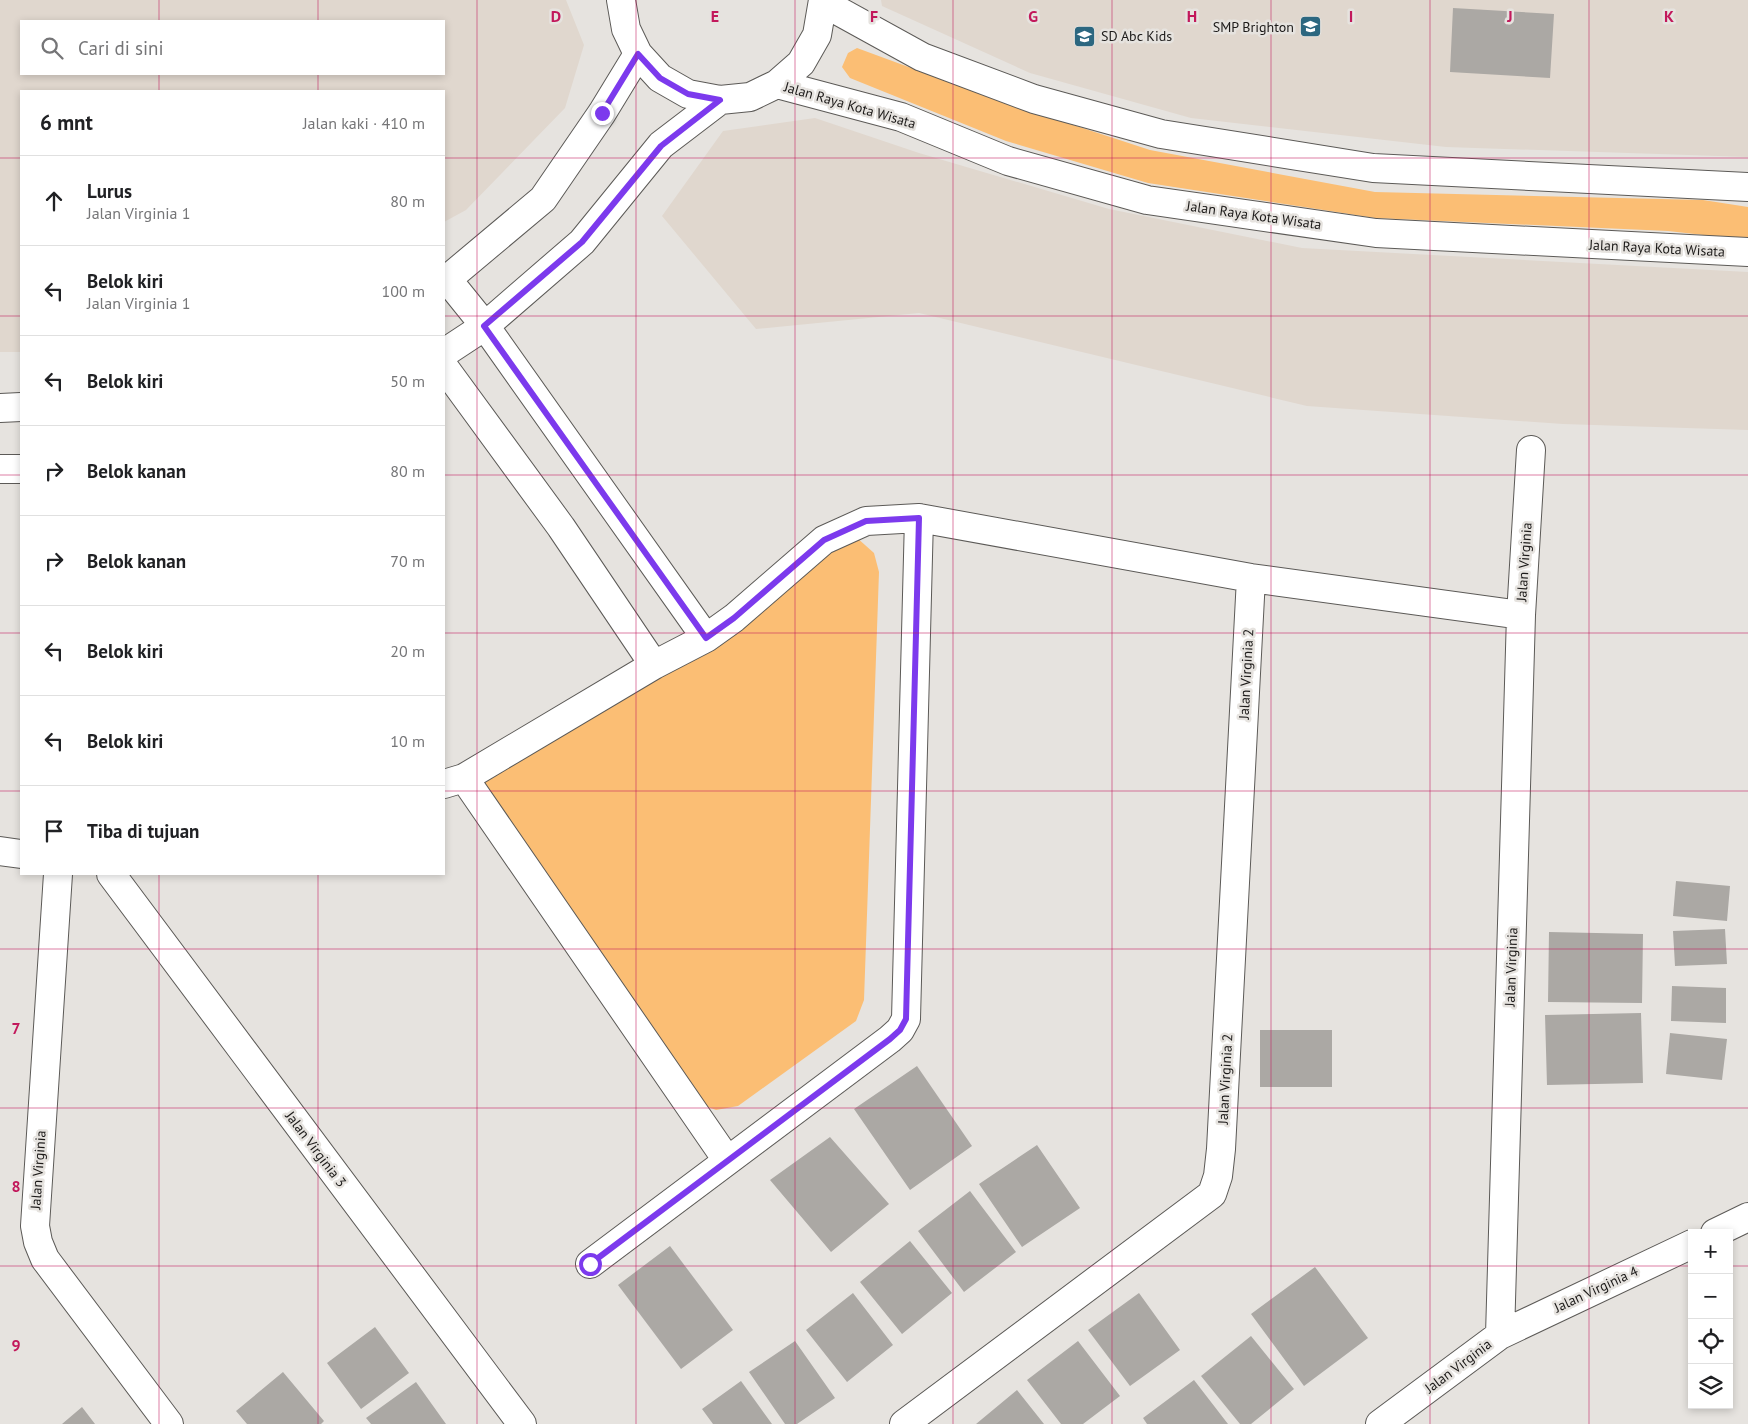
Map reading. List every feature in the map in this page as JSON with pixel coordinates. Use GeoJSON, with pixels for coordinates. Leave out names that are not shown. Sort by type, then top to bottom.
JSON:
{"type":"FeatureCollection","features":[{"type":"Feature","properties":{"kind":"street"},"geometry":{"type":"LineString","coordinates":[[621,0],[626,29],[638,54],[660,78],[688,94],[720,100],[750,96],[777,84],[801,63],[818,35],[824,2],[931,60],[1034,99],[1161,134],[1373,168],[1748,187]]}},
{"type":"Feature","properties":{"kind":"street"},"geometry":{"type":"LineString","coordinates":[[638,54],[602,113],[543,199],[445,280],[484,326],[706,638]]}},
{"type":"Feature","properties":{"kind":"street","name":"Jalan Raya Kota Wisata"},"geometry":{"type":"LineString","coordinates":[[777,84],[900,117],[1008,161],[1147,200],[1376,233],[1748,252]]}},
{"type":"Feature","properties":{"kind":"street"},"geometry":{"type":"LineString","coordinates":[[445,352],[484,326],[582,242],[661,146],[720,100]]}},
{"type":"Feature","properties":{"kind":"street"},"geometry":{"type":"LineString","coordinates":[[445,368],[561,527],[654,664]]}},
{"type":"Feature","properties":{"kind":"street"},"geometry":{"type":"LineString","coordinates":[[0,408],[20,407]]}},
{"type":"Feature","properties":{"kind":"street","name":"Jalan Virginia"},"geometry":{"type":"LineString","coordinates":[[1380,1424],[1500,1334],[1521,614],[1531,450]]}},
{"type":"Feature","properties":{"kind":"street"},"geometry":{"type":"LineString","coordinates":[[0,469],[20,469]]}},
{"type":"Feature","properties":{"kind":"street"},"geometry":{"type":"LineString","coordinates":[[590,1264],[890,1039],[900,1030],[906,1019],[919,518]]}},
{"type":"Feature","properties":{"kind":"street"},"geometry":{"type":"LineString","coordinates":[[727,1160],[454,781],[654,664],[706,638],[734,618],[824,540],[866,521],[919,518],[1252,578],[1521,614]]}},
{"type":"Feature","properties":{"kind":"street","name":"Jalan Virginia 2"},"geometry":{"type":"LineString","coordinates":[[904,1424],[1212,1194],[1218,1176],[1221,1149],[1252,578]]}},
{"type":"Feature","properties":{"kind":"street"},"geometry":{"type":"LineString","coordinates":[[0,851],[20,854]]}},
{"type":"Feature","properties":{"kind":"street","name":"Jalan Virginia"},"geometry":{"type":"LineString","coordinates":[[58,875],[35,1226],[38,1242],[45,1259],[169,1424]]}},
{"type":"Feature","properties":{"kind":"street","name":"Jalan Virginia 3"},"geometry":{"type":"LineString","coordinates":[[112,875],[522,1424]]}},
{"type":"Feature","properties":{"kind":"street"},"geometry":{"type":"LineString","coordinates":[[1724,1229],[1748,1217]]}},
{"type":"Feature","properties":{"kind":"street","name":"Jalan Virginia 4"},"geometry":{"type":"LineString","coordinates":[[1500,1334],[1688,1246]]}},
{"type":"Feature","properties":{"kind":"shaded area"},"geometry":{"type":"Polygon","coordinates":[[[0,0],[566,0],[584,45],[565,108],[466,210],[445,221],[445,90],[20,90],[20,352],[0,352],[0,0]]]}},
{"type":"Feature","properties":{"kind":"shaded area"},"geometry":{"type":"Polygon","coordinates":[[[881,0],[1748,0],[1748,157],[1446,147],[1191,118],[1030,73],[882,6],[881,0]]]}},
{"type":"Feature","properties":{"kind":"shaded area"},"geometry":{"type":"Polygon","coordinates":[[[857,48],[1009,104],[1150,150],[1375,192],[1703,200],[1748,207],[1748,240],[1668,231],[1375,218],[1148,183],[1006,141],[850,78],[842,67],[848,53],[857,48]]]}},
{"type":"Feature","properties":{"kind":"shaded area"},"geometry":{"type":"Polygon","coordinates":[[[815,118],[919,153],[1109,209],[1302,248],[1748,272],[1748,430],[1563,424],[1307,406],[919,313],[756,329],[662,216],[723,131],[815,118]]]}},
{"type":"Feature","properties":{"kind":"shaded area"},"geometry":{"type":"Polygon","coordinates":[[[856,537],[874,553],[879,572],[864,1000],[856,1021],[738,1106],[716,1110],[697,1103],[476,780],[559,732],[829,539],[856,537]]]}},
{"type":"Feature","properties":{"kind":"building"},"geometry":{"type":"Polygon","coordinates":[[[1453,8],[1554,14],[1550,78],[1450,72],[1453,8]]]}},
{"type":"Feature","properties":{"kind":"building"},"geometry":{"type":"Polygon","coordinates":[[[1676,881],[1730,886],[1727,921],[1673,916],[1676,881]]]}},
{"type":"Feature","properties":{"kind":"building"},"geometry":{"type":"Polygon","coordinates":[[[1725,929],[1727,964],[1675,966],[1673,931],[1725,929]]]}},
{"type":"Feature","properties":{"kind":"building"},"geometry":{"type":"Polygon","coordinates":[[[1549,932],[1643,934],[1642,1003],[1548,1002],[1549,932]]]}},
{"type":"Feature","properties":{"kind":"building"},"geometry":{"type":"Polygon","coordinates":[[[1672,986],[1726,988],[1726,1023],[1671,1021],[1672,986]]]}},
{"type":"Feature","properties":{"kind":"building"},"geometry":{"type":"Polygon","coordinates":[[[1641,1013],[1643,1083],[1547,1085],[1545,1015],[1641,1013]]]}},
{"type":"Feature","properties":{"kind":"building"},"geometry":{"type":"Polygon","coordinates":[[[1260,1030],[1332,1030],[1332,1087],[1260,1087],[1260,1030]]]}},
{"type":"Feature","properties":{"kind":"building"},"geometry":{"type":"Polygon","coordinates":[[[1670,1033],[1727,1039],[1722,1080],[1666,1074],[1670,1033]]]}},
{"type":"Feature","properties":{"kind":"building"},"geometry":{"type":"Polygon","coordinates":[[[917,1066],[972,1146],[910,1190],[854,1109],[917,1066]]]}},
{"type":"Feature","properties":{"kind":"building"},"geometry":{"type":"Polygon","coordinates":[[[830,1137],[889,1204],[831,1252],[770,1180],[830,1137]]]}},
{"type":"Feature","properties":{"kind":"building"},"geometry":{"type":"Polygon","coordinates":[[[1037,1145],[1080,1208],[1022,1247],[979,1184],[1037,1145]]]}},
{"type":"Feature","properties":{"kind":"building"},"geometry":{"type":"Polygon","coordinates":[[[970,1191],[1016,1252],[964,1292],[918,1231],[970,1191]]]}},
{"type":"Feature","properties":{"kind":"building"},"geometry":{"type":"Polygon","coordinates":[[[910,1241],[952,1293],[902,1334],[860,1282],[910,1241]]]}},
{"type":"Feature","properties":{"kind":"building"},"geometry":{"type":"Polygon","coordinates":[[[670,1246],[733,1330],[681,1369],[618,1285],[670,1246]]]}},
{"type":"Feature","properties":{"kind":"building"},"geometry":{"type":"Polygon","coordinates":[[[1315,1267],[1368,1338],[1304,1386],[1251,1314],[1315,1267]]]}},
{"type":"Feature","properties":{"kind":"building"},"geometry":{"type":"Polygon","coordinates":[[[853,1293],[893,1345],[847,1382],[806,1330],[853,1293]]]}},
{"type":"Feature","properties":{"kind":"building"},"geometry":{"type":"Polygon","coordinates":[[[1139,1293],[1180,1350],[1130,1386],[1088,1330],[1139,1293]]]}},
{"type":"Feature","properties":{"kind":"building"},"geometry":{"type":"Polygon","coordinates":[[[375,1327],[409,1373],[361,1409],[327,1363],[375,1327]]]}},
{"type":"Feature","properties":{"kind":"building"},"geometry":{"type":"Polygon","coordinates":[[[1251,1336],[1294,1389],[1251,1424],[1240,1424],[1201,1376],[1251,1336]]]}},
{"type":"Feature","properties":{"kind":"building"},"geometry":{"type":"Polygon","coordinates":[[[795,1341],[835,1398],[797,1424],[785,1424],[749,1372],[795,1341]]]}},
{"type":"Feature","properties":{"kind":"building"},"geometry":{"type":"Polygon","coordinates":[[[1078,1341],[1120,1396],[1083,1424],[1061,1424],[1027,1380],[1078,1341]]]}},
{"type":"Feature","properties":{"kind":"building"},"geometry":{"type":"Polygon","coordinates":[[[283,1372],[324,1421],[321,1424],[247,1424],[236,1411],[283,1372]]]}},
{"type":"Feature","properties":{"kind":"building"},"geometry":{"type":"Polygon","coordinates":[[[1194,1380],[1228,1424],[1147,1424],[1143,1418],[1194,1380]]]}},
{"type":"Feature","properties":{"kind":"building"},"geometry":{"type":"Polygon","coordinates":[[[741,1381],[772,1424],[713,1424],[702,1409],[741,1381]]]}},
{"type":"Feature","properties":{"kind":"building"},"geometry":{"type":"Polygon","coordinates":[[[416,1382],[446,1424],[371,1424],[366,1418],[416,1382]]]}},
{"type":"Feature","properties":{"kind":"building"},"geometry":{"type":"Polygon","coordinates":[[[1017,1390],[1044,1424],[976,1424],[1017,1390]]]}},
{"type":"Feature","properties":{"kind":"building"},"geometry":{"type":"Polygon","coordinates":[[[82,1407],[95,1424],[62,1424],[82,1407]]]}},
{"type":"Feature","properties":{"kind":"place","name":"SMP Brighton"},"geometry":{"type":"Point","coordinates":[1310,27]}},
{"type":"Feature","properties":{"kind":"place","name":"SD Abc Kids"},"geometry":{"type":"Point","coordinates":[1085,36]}},
{"type":"Feature","properties":{"kind":"route"},"geometry":{"type":"LineString","coordinates":[[590,1264],[890,1039],[900,1030],[906,1019],[919,518],[866,521],[824,540],[734,618],[706,638],[484,326],[582,242],[661,146],[720,100],[688,94],[660,78],[638,54],[602,113]]}}]}
